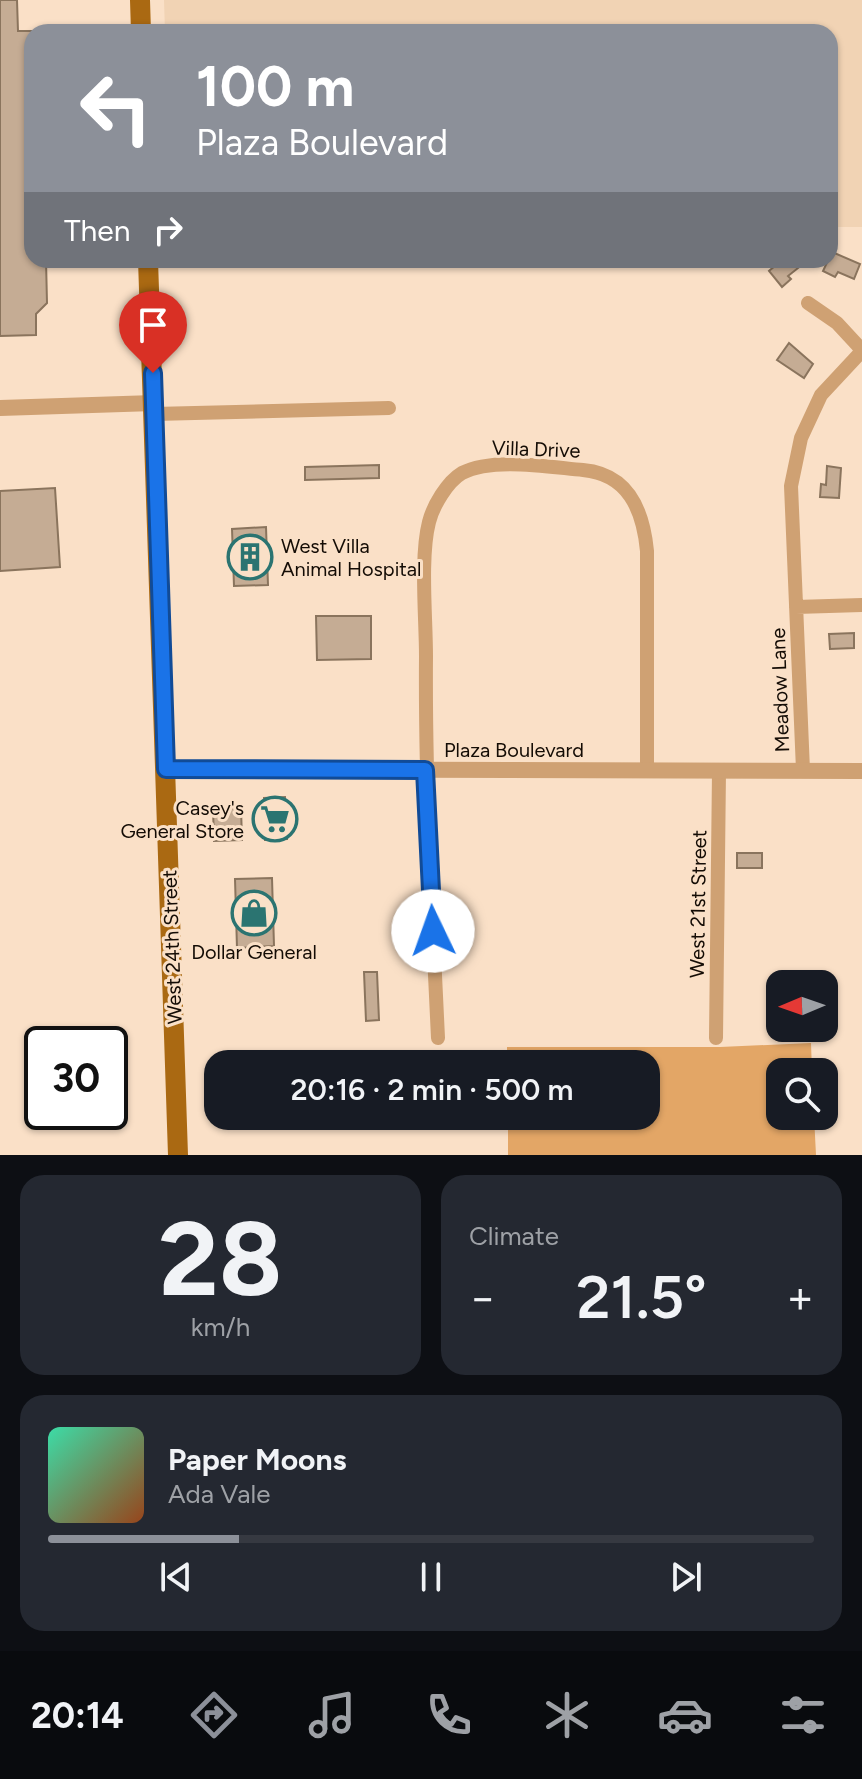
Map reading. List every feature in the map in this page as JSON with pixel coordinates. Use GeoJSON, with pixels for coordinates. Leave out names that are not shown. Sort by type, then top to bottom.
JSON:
{"type":"FeatureCollection","features":[{"type":"Feature","properties":{"kind":"main road"},"geometry":{"type":"LineString","coordinates":[[140,0],[141,24]]}},
{"type":"Feature","properties":{"kind":"main road","name":"West 24th Street"},"geometry":{"type":"LineString","coordinates":[[148,268],[178,1155]]}},
{"type":"Feature","properties":{"kind":"street"},"geometry":{"type":"LineString","coordinates":[[808,303],[837,323],[862,350]]}},
{"type":"Feature","properties":{"kind":"street","name":"Meadow Lane"},"geometry":{"type":"LineString","coordinates":[[803,770],[791,486],[801,438],[821,395],[862,350]]}},
{"type":"Feature","properties":{"kind":"street"},"geometry":{"type":"LineString","coordinates":[[0,408],[389,408]]}},
{"type":"Feature","properties":{"kind":"street","name":"Villa Drive"},"geometry":{"type":"LineString","coordinates":[[438,1038],[425,770],[427,526],[433,507],[461,474],[483,466],[518,465],[601,472],[618,481],[631,496],[645,528],[647,771]]}},
{"type":"Feature","properties":{"kind":"street","name":"Meadow Lane"},"geometry":{"type":"LineString","coordinates":[[796,607],[862,605]]}},
{"type":"Feature","properties":{"kind":"street","name":"Plaza Boulevard"},"geometry":{"type":"LineString","coordinates":[[166,769],[862,771]]}},
{"type":"Feature","properties":{"kind":"street","name":"West 21st Street"},"geometry":{"type":"LineString","coordinates":[[716,1038],[719,771]]}},
{"type":"Feature","properties":{"kind":"shaded area"},"geometry":{"type":"Polygon","coordinates":[[[164,0],[862,0],[862,227],[838,227],[838,24],[165,24],[164,0]]]}},
{"type":"Feature","properties":{"kind":"shaded area"},"geometry":{"type":"Polygon","coordinates":[[[811,1043],[812,1058],[766,1058],[766,1130],[815,1130],[816,1155],[508,1155],[508,1130],[660,1130],[660,1050],[507,1050],[507,1047],[720,1047],[811,1043]]]}},
{"type":"Feature","properties":{"kind":"building"},"geometry":{"type":"Polygon","coordinates":[[[0,0],[17,0],[18,31],[24,31],[24,268],[46,268],[47,303],[36,314],[36,335],[0,336],[0,0]]]}},
{"type":"Feature","properties":{"kind":"building"},"geometry":{"type":"Polygon","coordinates":[[[838,255],[860,264],[854,279],[838,272],[835,277],[823,271],[824,268],[838,268],[838,255]]]}},
{"type":"Feature","properties":{"kind":"building"},"geometry":{"type":"Polygon","coordinates":[[[773,268],[798,268],[788,276],[791,279],[782,287],[769,271],[773,268]]]}},
{"type":"Feature","properties":{"kind":"building"},"geometry":{"type":"Polygon","coordinates":[[[789,343],[813,364],[804,378],[777,360],[789,343]]]}},
{"type":"Feature","properties":{"kind":"building"},"geometry":{"type":"Polygon","coordinates":[[[379,465],[379,478],[305,480],[305,467],[379,465]]]}},
{"type":"Feature","properties":{"kind":"building"},"geometry":{"type":"Polygon","coordinates":[[[827,466],[841,468],[839,498],[820,497],[821,484],[826,485],[827,466]]]}},
{"type":"Feature","properties":{"kind":"building"},"geometry":{"type":"Polygon","coordinates":[[[55,488],[60,567],[0,571],[0,491],[55,488]]]}},
{"type":"Feature","properties":{"kind":"building","name":"West Villa Animal Hospital"},"geometry":{"type":"Polygon","coordinates":[[[266,527],[268,585],[234,586],[232,529],[266,527]]]}},
{"type":"Feature","properties":{"kind":"building"},"geometry":{"type":"Polygon","coordinates":[[[316,616],[371,616],[371,659],[317,660],[316,616]]]}},
{"type":"Feature","properties":{"kind":"building"},"geometry":{"type":"Polygon","coordinates":[[[854,633],[854,648],[830,649],[829,634],[854,633]]]}},
{"type":"Feature","properties":{"kind":"building"},"geometry":{"type":"Polygon","coordinates":[[[285,797],[287,839],[265,840],[264,798],[285,797]]]}},
{"type":"Feature","properties":{"kind":"building"},"geometry":{"type":"Polygon","coordinates":[[[241,808],[242,840],[214,841],[213,809],[241,808]]]}},
{"type":"Feature","properties":{"kind":"building"},"geometry":{"type":"Polygon","coordinates":[[[737,853],[762,853],[762,868],[737,868],[737,853]]]}},
{"type":"Feature","properties":{"kind":"building","name":"Dollar General"},"geometry":{"type":"Polygon","coordinates":[[[272,878],[274,946],[237,948],[235,879],[272,878]]]}},
{"type":"Feature","properties":{"kind":"building"},"geometry":{"type":"Polygon","coordinates":[[[364,972],[377,972],[379,1020],[366,1021],[364,972]]]}},
{"type":"Feature","properties":{"kind":"place","name":"West Villa Animal Hospital"},"geometry":{"type":"Point","coordinates":[250,557]}},
{"type":"Feature","properties":{"kind":"place","name":"Casey's General Store"},"geometry":{"type":"Point","coordinates":[275,819]}},
{"type":"Feature","properties":{"kind":"place","name":"Dollar General"},"geometry":{"type":"Point","coordinates":[254,913]}},
{"type":"Feature","properties":{"kind":"route"},"geometry":{"type":"LineString","coordinates":[[153,373],[166,769],[425,770],[433,931]]}}]}
